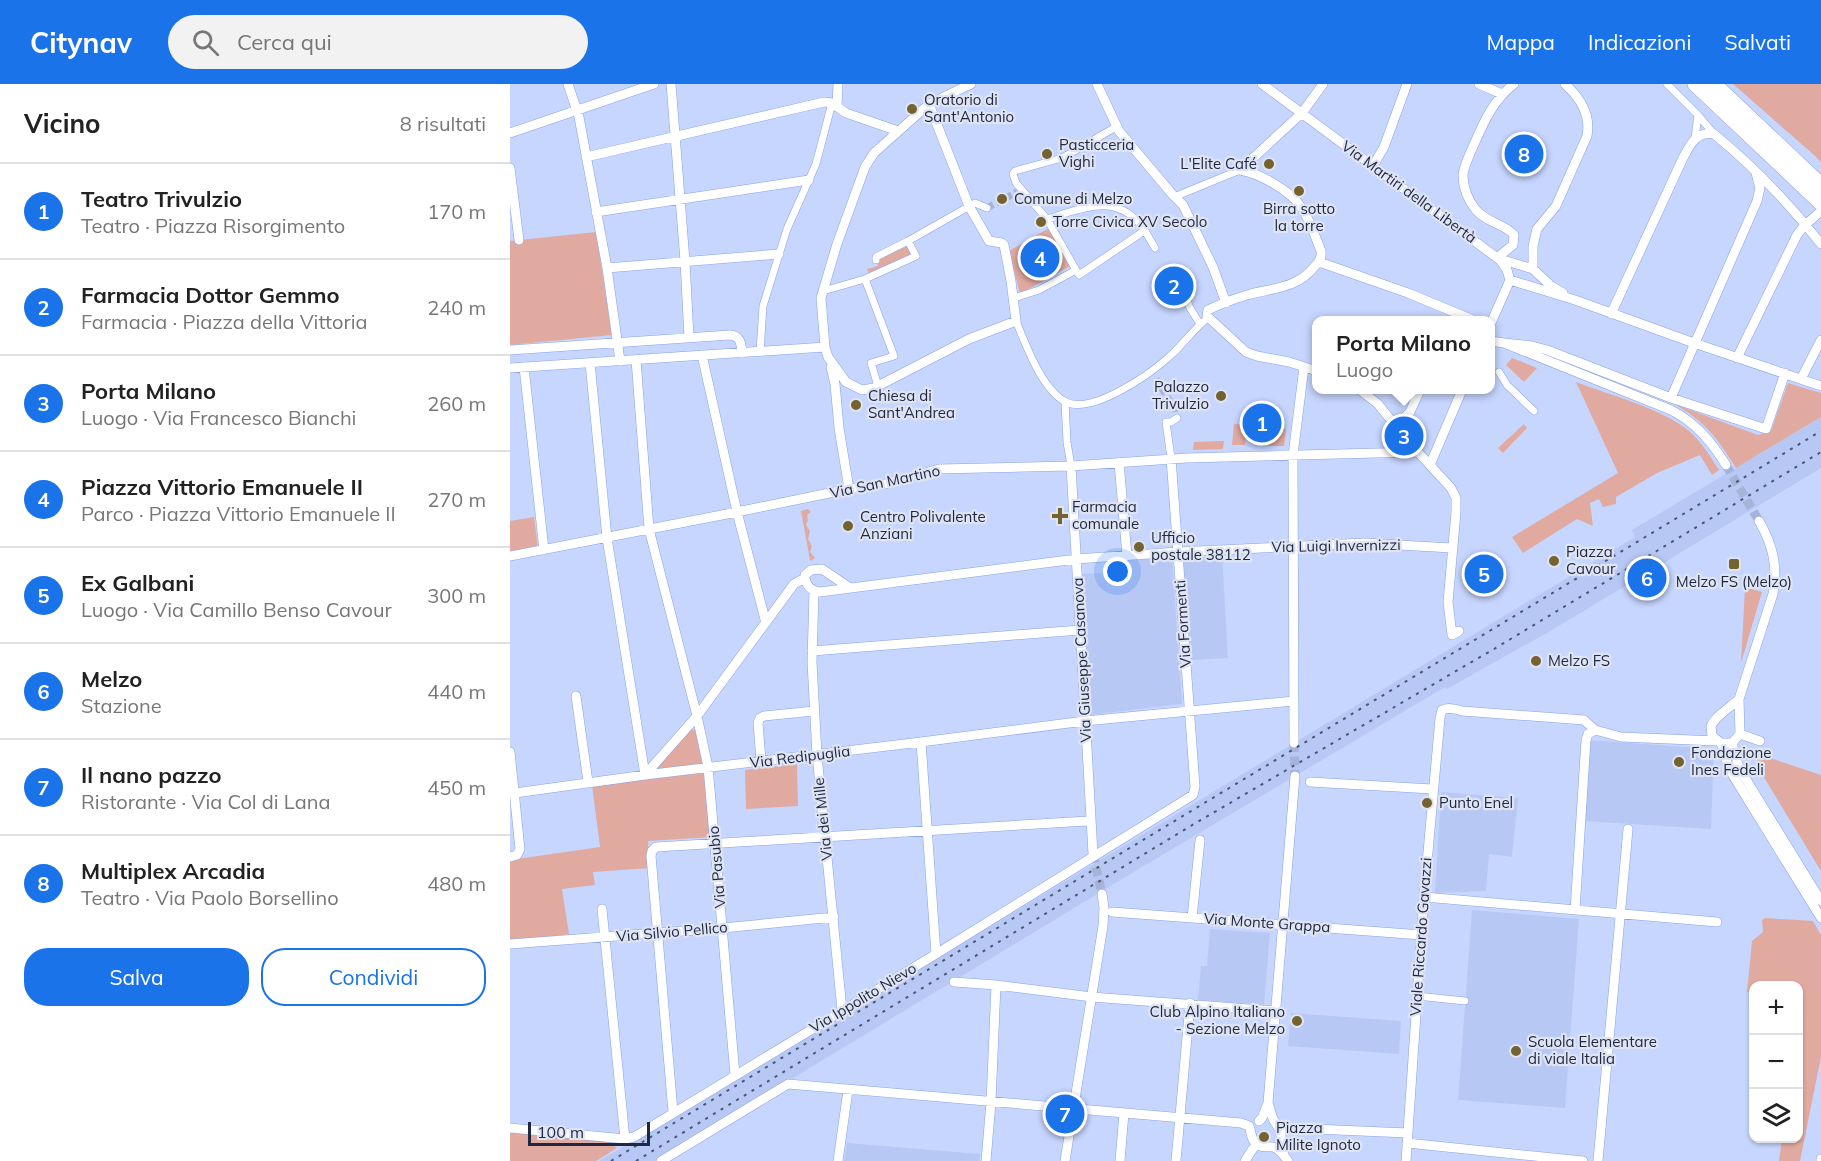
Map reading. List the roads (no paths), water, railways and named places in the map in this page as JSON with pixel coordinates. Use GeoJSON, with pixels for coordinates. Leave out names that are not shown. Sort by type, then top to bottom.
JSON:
{"type":"FeatureCollection","features":[{"type":"Feature","properties":{"kind":"main road"},"geometry":{"type":"LineString","coordinates":[[1695,84],[1821,203]]}},
{"type":"Feature","properties":{"kind":"main road"},"geometry":{"type":"LineString","coordinates":[[1714,84],[1821,185]]}},
{"type":"Feature","properties":{"kind":"street"},"geometry":{"type":"LineString","coordinates":[[568,84],[578,110],[607,268],[620,361]]}},
{"type":"Feature","properties":{"kind":"street"},"geometry":{"type":"LineString","coordinates":[[510,133],[654,84]]}},
{"type":"Feature","properties":{"kind":"street"},"geometry":{"type":"LineString","coordinates":[[671,84],[689,338]]}},
{"type":"Feature","properties":{"kind":"street"},"geometry":{"type":"LineString","coordinates":[[760,352],[764,306],[787,229],[817,159],[834,105],[838,84]]}},
{"type":"Feature","properties":{"kind":"street"},"geometry":{"type":"LineString","coordinates":[[849,489],[839,428],[835,384],[825,347],[821,298],[837,244],[866,166],[874,153],[929,104],[970,84]]}},
{"type":"Feature","properties":{"kind":"street"},"geometry":{"type":"LineString","coordinates":[[1097,84],[1116,127],[1183,205],[1215,271],[1226,303]]}},
{"type":"Feature","properties":{"kind":"street","name":"Via Martiri della Libertà"},"geometry":{"type":"LineString","coordinates":[[1262,84],[1497,258],[1505,267],[1510,280]]}},
{"type":"Feature","properties":{"kind":"street"},"geometry":{"type":"LineString","coordinates":[[1174,197],[1240,170],[1302,113],[1323,84]]}},
{"type":"Feature","properties":{"kind":"street"},"geometry":{"type":"LineString","coordinates":[[1479,84],[1502,94]]}},
{"type":"Feature","properties":{"kind":"street"},"geometry":{"type":"LineString","coordinates":[[1497,258],[1513,245],[1514,235],[1509,230],[1487,220],[1475,208],[1466,191],[1464,172],[1489,111],[1502,94],[1514,84]]}},
{"type":"Feature","properties":{"kind":"street"},"geometry":{"type":"LineString","coordinates":[[1533,269],[1533,243],[1536,232],[1561,195],[1587,136],[1586,118],[1580,98],[1565,84]]}},
{"type":"Feature","properties":{"kind":"street"},"geometry":{"type":"LineString","coordinates":[[1667,84],[1714,134],[1755,170],[1806,224],[1821,244]]}},
{"type":"Feature","properties":{"kind":"street"},"geometry":{"type":"LineString","coordinates":[[1373,166],[1384,147],[1407,85]]}},
{"type":"Feature","properties":{"kind":"street"},"geometry":{"type":"LineString","coordinates":[[586,157],[824,102],[846,113],[898,131]]}},
{"type":"Feature","properties":{"kind":"street"},"geometry":{"type":"LineString","coordinates":[[929,104],[969,206],[989,241],[1002,243],[1004,246],[1016,321],[1039,372],[1065,402],[1073,404],[1084,404],[1103,399],[1151,371],[1172,355],[1205,318],[1226,303],[1297,282],[1319,262],[1322,256],[1321,251],[1300,204],[1291,195],[1264,179],[1240,170]]}},
{"type":"Feature","properties":{"kind":"street"},"geometry":{"type":"LineString","coordinates":[[1611,314],[1683,158],[1698,136],[1698,115]]}},
{"type":"Feature","properties":{"kind":"street"},"geometry":{"type":"LineString","coordinates":[[1116,127],[1060,159],[1014,171],[1013,179],[1019,191],[1047,219],[1079,275],[1144,231]]}},
{"type":"Feature","properties":{"kind":"street"},"geometry":{"type":"LineString","coordinates":[[1698,136],[1714,134]]}},
{"type":"Feature","properties":{"kind":"street"},"geometry":{"type":"LineString","coordinates":[[510,168],[519,240]]}},
{"type":"Feature","properties":{"kind":"street"},"geometry":{"type":"LineString","coordinates":[[1671,398],[1757,201],[1760,188],[1755,170]]}},
{"type":"Feature","properties":{"kind":"street"},"geometry":{"type":"LineString","coordinates":[[597,212],[809,180]]}},
{"type":"Feature","properties":{"kind":"street"},"geometry":{"type":"LineString","coordinates":[[876,260],[876,257],[975,203],[987,207]]}},
{"type":"Feature","properties":{"kind":"street"},"geometry":{"type":"LineString","coordinates":[[1047,219],[1089,206],[1108,205],[1122,210],[1139,223],[1155,248]]}},
{"type":"Feature","properties":{"kind":"street"},"geometry":{"type":"LineString","coordinates":[[1737,358],[1796,238],[1806,224],[1821,211]]}},
{"type":"Feature","properties":{"kind":"street"},"geometry":{"type":"LineString","coordinates":[[823,291],[865,279],[916,256],[908,241]]}},
{"type":"Feature","properties":{"kind":"street"},"geometry":{"type":"LineString","coordinates":[[607,268],[780,254]]}},
{"type":"Feature","properties":{"kind":"street"},"geometry":{"type":"LineString","coordinates":[[1497,258],[1533,269],[1551,286],[1575,300]]}},
{"type":"Feature","properties":{"kind":"street"},"geometry":{"type":"LineString","coordinates":[[1319,262],[1408,293],[1450,316]]}},
{"type":"Feature","properties":{"kind":"street"},"geometry":{"type":"LineString","coordinates":[[1494,316],[1510,280],[1533,269]]}},
{"type":"Feature","properties":{"kind":"street"},"geometry":{"type":"LineString","coordinates":[[1014,298],[1039,290],[1076,270]]}},
{"type":"Feature","properties":{"kind":"street"},"geometry":{"type":"LineString","coordinates":[[865,279],[894,356],[871,363],[878,386]]}},
{"type":"Feature","properties":{"kind":"street"},"geometry":{"type":"LineString","coordinates":[[1510,280],[1575,300],[1821,386]]}},
{"type":"Feature","properties":{"kind":"street"},"geometry":{"type":"LineString","coordinates":[[1182,288],[1190,308],[1246,352],[1312,369]]}},
{"type":"Feature","properties":{"kind":"street"},"geometry":{"type":"LineString","coordinates":[[830,361],[844,380],[854,387],[865,390],[878,386],[973,337],[1016,321]]}},
{"type":"Feature","properties":{"kind":"street"},"geometry":{"type":"LineString","coordinates":[[510,350],[733,335],[739,339],[741,353]]}},
{"type":"Feature","properties":{"kind":"street"},"geometry":{"type":"LineString","coordinates":[[1496,340],[1546,350],[1671,398],[1766,429],[1785,373]]}},
{"type":"Feature","properties":{"kind":"street"},"geometry":{"type":"LineString","coordinates":[[1496,340],[1679,414],[1706,436],[1726,465]]}},
{"type":"Feature","properties":{"kind":"street"},"geometry":{"type":"LineString","coordinates":[[1801,379],[1821,340]]}},
{"type":"Feature","properties":{"kind":"street"},"geometry":{"type":"LineString","coordinates":[[601,343],[606,355],[601,362]]}},
{"type":"Feature","properties":{"kind":"street"},"geometry":{"type":"LineString","coordinates":[[510,368],[825,347]]}},
{"type":"Feature","properties":{"kind":"street"},"geometry":{"type":"LineString","coordinates":[[702,355],[737,512],[766,623]]}},
{"type":"Feature","properties":{"kind":"street","name":"Via Pasubio"},"geometry":{"type":"LineString","coordinates":[[636,360],[649,529],[708,768],[735,1074]]}},
{"type":"Feature","properties":{"kind":"street"},"geometry":{"type":"LineString","coordinates":[[590,363],[606,538],[645,775]]}},
{"type":"Feature","properties":{"kind":"street"},"geometry":{"type":"LineString","coordinates":[[524,367],[544,550]]}},
{"type":"Feature","properties":{"kind":"street"},"geometry":{"type":"LineString","coordinates":[[1294,743],[1293,455],[1304,367]]}},
{"type":"Feature","properties":{"kind":"street"},"geometry":{"type":"LineString","coordinates":[[1151,371],[1156,378]]}},
{"type":"Feature","properties":{"kind":"street"},"geometry":{"type":"LineString","coordinates":[[1499,372],[1507,385],[1534,411]]}},
{"type":"Feature","properties":{"kind":"street"},"geometry":{"type":"LineString","coordinates":[[1365,394],[1378,404],[1417,452],[1451,488],[1456,498],[1449,617],[1452,635],[1459,631]]}},
{"type":"Feature","properties":{"kind":"street"},"geometry":{"type":"LineString","coordinates":[[1401,433],[1418,394]]}},
{"type":"Feature","properties":{"kind":"street"},"geometry":{"type":"LineString","coordinates":[[1430,465],[1460,394]]}},
{"type":"Feature","properties":{"kind":"street"},"geometry":{"type":"LineString","coordinates":[[1065,402],[1071,466]]}},
{"type":"Feature","properties":{"kind":"street"},"geometry":{"type":"LineString","coordinates":[[1171,458],[1166,422],[1177,418]]}},
{"type":"Feature","properties":{"kind":"street","name":"Via San Martino"},"geometry":{"type":"LineString","coordinates":[[510,556],[849,489],[885,484],[939,469],[1071,466],[1171,458],[1417,452]]}},
{"type":"Feature","properties":{"kind":"street","name":"Via Formenti"},"geometry":{"type":"LineString","coordinates":[[1171,458],[1195,790]]}},
{"type":"Feature","properties":{"kind":"street"},"geometry":{"type":"LineString","coordinates":[[1119,462],[1127,556]]}},
{"type":"Feature","properties":{"kind":"street","name":"Via Giuseppe Casanova"},"geometry":{"type":"LineString","coordinates":[[1071,466],[1093,854]]}},
{"type":"Feature","properties":{"kind":"street"},"geometry":{"type":"LineString","coordinates":[[1759,521],[1773,551],[1775,583],[1739,699],[1740,730],[1732,743],[1740,768],[1821,901]]}},
{"type":"Feature","properties":{"kind":"street","name":"Via Luigi Invernizzi"},"geometry":{"type":"LineString","coordinates":[[814,591],[1076,559],[1178,552],[1371,543],[1452,548]]}},
{"type":"Feature","properties":{"kind":"street"},"geometry":{"type":"LineString","coordinates":[[814,591],[807,584],[805,574],[822,568],[850,588]]}},
{"type":"Feature","properties":{"kind":"street"},"geometry":{"type":"LineString","coordinates":[[645,775],[697,716],[794,584],[805,578]]}},
{"type":"Feature","properties":{"kind":"street","name":"Via dei Mille"},"geometry":{"type":"LineString","coordinates":[[814,591],[812,651],[814,711],[842,1010]]}},
{"type":"Feature","properties":{"kind":"street"},"geometry":{"type":"LineString","coordinates":[[812,651],[1080,630]]}},
{"type":"Feature","properties":{"kind":"street"},"geometry":{"type":"LineString","coordinates":[[576,696],[588,782]]}},
{"type":"Feature","properties":{"kind":"street"},"geometry":{"type":"LineString","coordinates":[[1689,740],[1711,726],[1716,717],[1739,699]]}},
{"type":"Feature","properties":{"kind":"street","name":"Via Redipuglia"},"geometry":{"type":"LineString","coordinates":[[515,793],[1085,721],[1294,701]]}},
{"type":"Feature","properties":{"kind":"street","name":"Viale Riccardo Gavazzi"},"geometry":{"type":"LineString","coordinates":[[1406,1161],[1432,789],[1440,714],[1445,709],[1584,720],[1595,730]]}},
{"type":"Feature","properties":{"kind":"street"},"geometry":{"type":"LineString","coordinates":[[761,761],[758,723],[760,718],[814,711]]}},
{"type":"Feature","properties":{"kind":"street"},"geometry":{"type":"LineString","coordinates":[[1721,715],[1733,716],[1738,720],[1740,730],[1760,741]]}},
{"type":"Feature","properties":{"kind":"street"},"geometry":{"type":"LineString","coordinates":[[1711,726],[1712,736],[1718,742],[1729,769],[1821,918]]}},
{"type":"Feature","properties":{"kind":"street"},"geometry":{"type":"LineString","coordinates":[[1575,910],[1588,734],[1595,730],[1621,737],[1732,743]]}},
{"type":"Feature","properties":{"kind":"street"},"geometry":{"type":"LineString","coordinates":[[921,742],[936,954]]}},
{"type":"Feature","properties":{"kind":"street"},"geometry":{"type":"LineString","coordinates":[[510,752],[520,851],[516,856],[510,857]]}},
{"type":"Feature","properties":{"kind":"street"},"geometry":{"type":"LineString","coordinates":[[1252,1132],[1265,1113],[1268,1103],[1295,776]]}},
{"type":"Feature","properties":{"kind":"street"},"geometry":{"type":"LineString","coordinates":[[1310,782],[1432,789]]}},
{"type":"Feature","properties":{"kind":"street","name":"Via Ippolito Nievo"},"geometry":{"type":"LineString","coordinates":[[625,1139],[636,1136],[936,954],[1191,796],[1195,790]]}},
{"type":"Feature","properties":{"kind":"street"},"geometry":{"type":"LineString","coordinates":[[673,1112],[651,856],[653,849],[659,846],[715,842],[1088,821]]}},
{"type":"Feature","properties":{"kind":"street"},"geometry":{"type":"LineString","coordinates":[[1598,1161],[1628,829]]}},
{"type":"Feature","properties":{"kind":"street"},"geometry":{"type":"LineString","coordinates":[[1192,918],[1200,840]]}},
{"type":"Feature","properties":{"kind":"street"},"geometry":{"type":"LineString","coordinates":[[1065,1161],[1103,926],[1102,894]]}},
{"type":"Feature","properties":{"kind":"street"},"geometry":{"type":"LineString","coordinates":[[1424,897],[1717,922]]}},
{"type":"Feature","properties":{"kind":"street"},"geometry":{"type":"LineString","coordinates":[[510,1128],[625,1139],[602,909]]}},
{"type":"Feature","properties":{"kind":"street","name":"Via Monte Grappa"},"geometry":{"type":"LineString","coordinates":[[1112,912],[1422,935]]}},
{"type":"Feature","properties":{"kind":"street","name":"Via Silvio Pellico"},"geometry":{"type":"LineString","coordinates":[[510,944],[834,917]]}},
{"type":"Feature","properties":{"kind":"street"},"geometry":{"type":"LineString","coordinates":[[954,982],[1092,997],[1276,1011]]}},
{"type":"Feature","properties":{"kind":"street"},"geometry":{"type":"LineString","coordinates":[[986,1161],[996,985]]}},
{"type":"Feature","properties":{"kind":"street"},"geometry":{"type":"LineString","coordinates":[[1417,996],[1465,1001]]}},
{"type":"Feature","properties":{"kind":"street"},"geometry":{"type":"LineString","coordinates":[[1176,1161],[1190,1004]]}},
{"type":"Feature","properties":{"kind":"street"},"geometry":{"type":"LineString","coordinates":[[661,1161],[788,1084],[1241,1123],[1250,1126],[1256,1144],[1264,1148],[1276,1148],[1286,1158]]}},
{"type":"Feature","properties":{"kind":"street"},"geometry":{"type":"LineString","coordinates":[[838,1161],[848,1090]]}},
{"type":"Feature","properties":{"kind":"street"},"geometry":{"type":"LineString","coordinates":[[1268,1103],[1278,1127],[1286,1158]]}},
{"type":"Feature","properties":{"kind":"street"},"geometry":{"type":"LineString","coordinates":[[1120,1161],[1124,1113]]}},
{"type":"Feature","properties":{"kind":"street"},"geometry":{"type":"LineString","coordinates":[[1259,1121],[1266,1119],[1278,1127],[1408,1138],[1519,1158],[1583,1161]]}},
{"type":"Feature","properties":{"kind":"street"},"geometry":{"type":"LineString","coordinates":[[1269,1147],[1278,1141],[1278,1127]]}},
{"type":"Feature","properties":{"kind":"street"},"geometry":{"type":"LineString","coordinates":[[1245,1161],[1256,1144]]}},
{"type":"Feature","properties":{"kind":"tunnel"},"geometry":{"type":"LineString","coordinates":[[987,208],[1017,192]]}},
{"type":"Feature","properties":{"kind":"tunnel"},"geometry":{"type":"LineString","coordinates":[[1156,379],[1176,411],[1177,418]]}},
{"type":"Feature","properties":{"kind":"tunnel"},"geometry":{"type":"LineString","coordinates":[[1726,465],[1759,521]]}},
{"type":"Feature","properties":{"kind":"tunnel"},"geometry":{"type":"LineString","coordinates":[[1294,743],[1295,776]]}},
{"type":"Feature","properties":{"kind":"tunnel"},"geometry":{"type":"LineString","coordinates":[[1093,854],[1102,894]]}},
{"type":"Feature","properties":{"kind":"railway"},"geometry":{"type":"LineString","coordinates":[[611,1161],[1821,431]]}},
{"type":"Feature","properties":{"kind":"railway"},"geometry":{"type":"LineString","coordinates":[[636,1161],[1194,824],[1499,646],[1821,452]]}},
{"type":"Feature","properties":{"kind":"place","name":"Oratorio di Sant'Antonio"},"geometry":{"type":"Point","coordinates":[912,109]}},
{"type":"Feature","properties":{"kind":"place","name":"Pasticceria Vighi"},"geometry":{"type":"Point","coordinates":[1047,154]}},
{"type":"Feature","properties":{"kind":"place","name":"Multiplex Arcadia"},"geometry":{"type":"Point","coordinates":[1524,154]}},
{"type":"Feature","properties":{"kind":"place","name":"L'Elite Café"},"geometry":{"type":"Point","coordinates":[1269,164]}},
{"type":"Feature","properties":{"kind":"place","name":"Birra sotto la torre"},"geometry":{"type":"Point","coordinates":[1299,191]}},
{"type":"Feature","properties":{"kind":"place","name":"Comune di Melzo"},"geometry":{"type":"Point","coordinates":[1002,199]}},
{"type":"Feature","properties":{"kind":"place","name":"Torre Civica XV Secolo"},"geometry":{"type":"Point","coordinates":[1041,222]}},
{"type":"Feature","properties":{"kind":"place","name":"Piazza Vittorio Emanuele II"},"geometry":{"type":"Point","coordinates":[1040,258]}},
{"type":"Feature","properties":{"kind":"place","name":"Farmacia Dottor Gemmo"},"geometry":{"type":"Point","coordinates":[1174,286]}},
{"type":"Feature","properties":{"kind":"place","name":"Palazzo Trivulzio"},"geometry":{"type":"Point","coordinates":[1221,396]}},
{"type":"Feature","properties":{"kind":"place","name":"Chiesa di Sant'Andrea"},"geometry":{"type":"Point","coordinates":[856,405]}},
{"type":"Feature","properties":{"kind":"place","name":"Teatro Trivulzio"},"geometry":{"type":"Point","coordinates":[1262,423]}},
{"type":"Feature","properties":{"kind":"place","name":"Porta Milano"},"geometry":{"type":"Point","coordinates":[1404,436]}},
{"type":"Feature","properties":{"kind":"place","name":"Farmacia comunale"},"geometry":{"type":"Point","coordinates":[1060,516]}},
{"type":"Feature","properties":{"kind":"place","name":"Centro Polivalente Anziani"},"geometry":{"type":"Point","coordinates":[848,526]}},
{"type":"Feature","properties":{"kind":"place","name":"Ufficio postale 38112"},"geometry":{"type":"Point","coordinates":[1139,547]}},
{"type":"Feature","properties":{"kind":"place","name":"Piazza Cavour"},"geometry":{"type":"Point","coordinates":[1554,561]}},
{"type":"Feature","properties":{"kind":"place","name":"Melzo FS (Melzo)"},"geometry":{"type":"Point","coordinates":[1734,564]}},
{"type":"Feature","properties":{"kind":"place","name":"Ex Galbani"},"geometry":{"type":"Point","coordinates":[1484,574]}},
{"type":"Feature","properties":{"kind":"place","name":"Melzo"},"geometry":{"type":"Point","coordinates":[1647,578]}},
{"type":"Feature","properties":{"kind":"place","name":"Melzo FS"},"geometry":{"type":"Point","coordinates":[1536,661]}},
{"type":"Feature","properties":{"kind":"place","name":"Fondazione Ines Fedeli"},"geometry":{"type":"Point","coordinates":[1679,762]}},
{"type":"Feature","properties":{"kind":"place","name":"Punto Enel"},"geometry":{"type":"Point","coordinates":[1427,803]}},
{"type":"Feature","properties":{"kind":"place","name":"Club Alpino Italiano - Sezione Melzo"},"geometry":{"type":"Point","coordinates":[1297,1021]}},
{"type":"Feature","properties":{"kind":"place","name":"Scuola Elementare di viale Italia"},"geometry":{"type":"Point","coordinates":[1516,1051]}},
{"type":"Feature","properties":{"kind":"place","name":"Il nano pazzo"},"geometry":{"type":"Point","coordinates":[1065,1114]}},
{"type":"Feature","properties":{"kind":"place","name":"Piazza Milite Ignoto"},"geometry":{"type":"Point","coordinates":[1264,1137]}}]}
